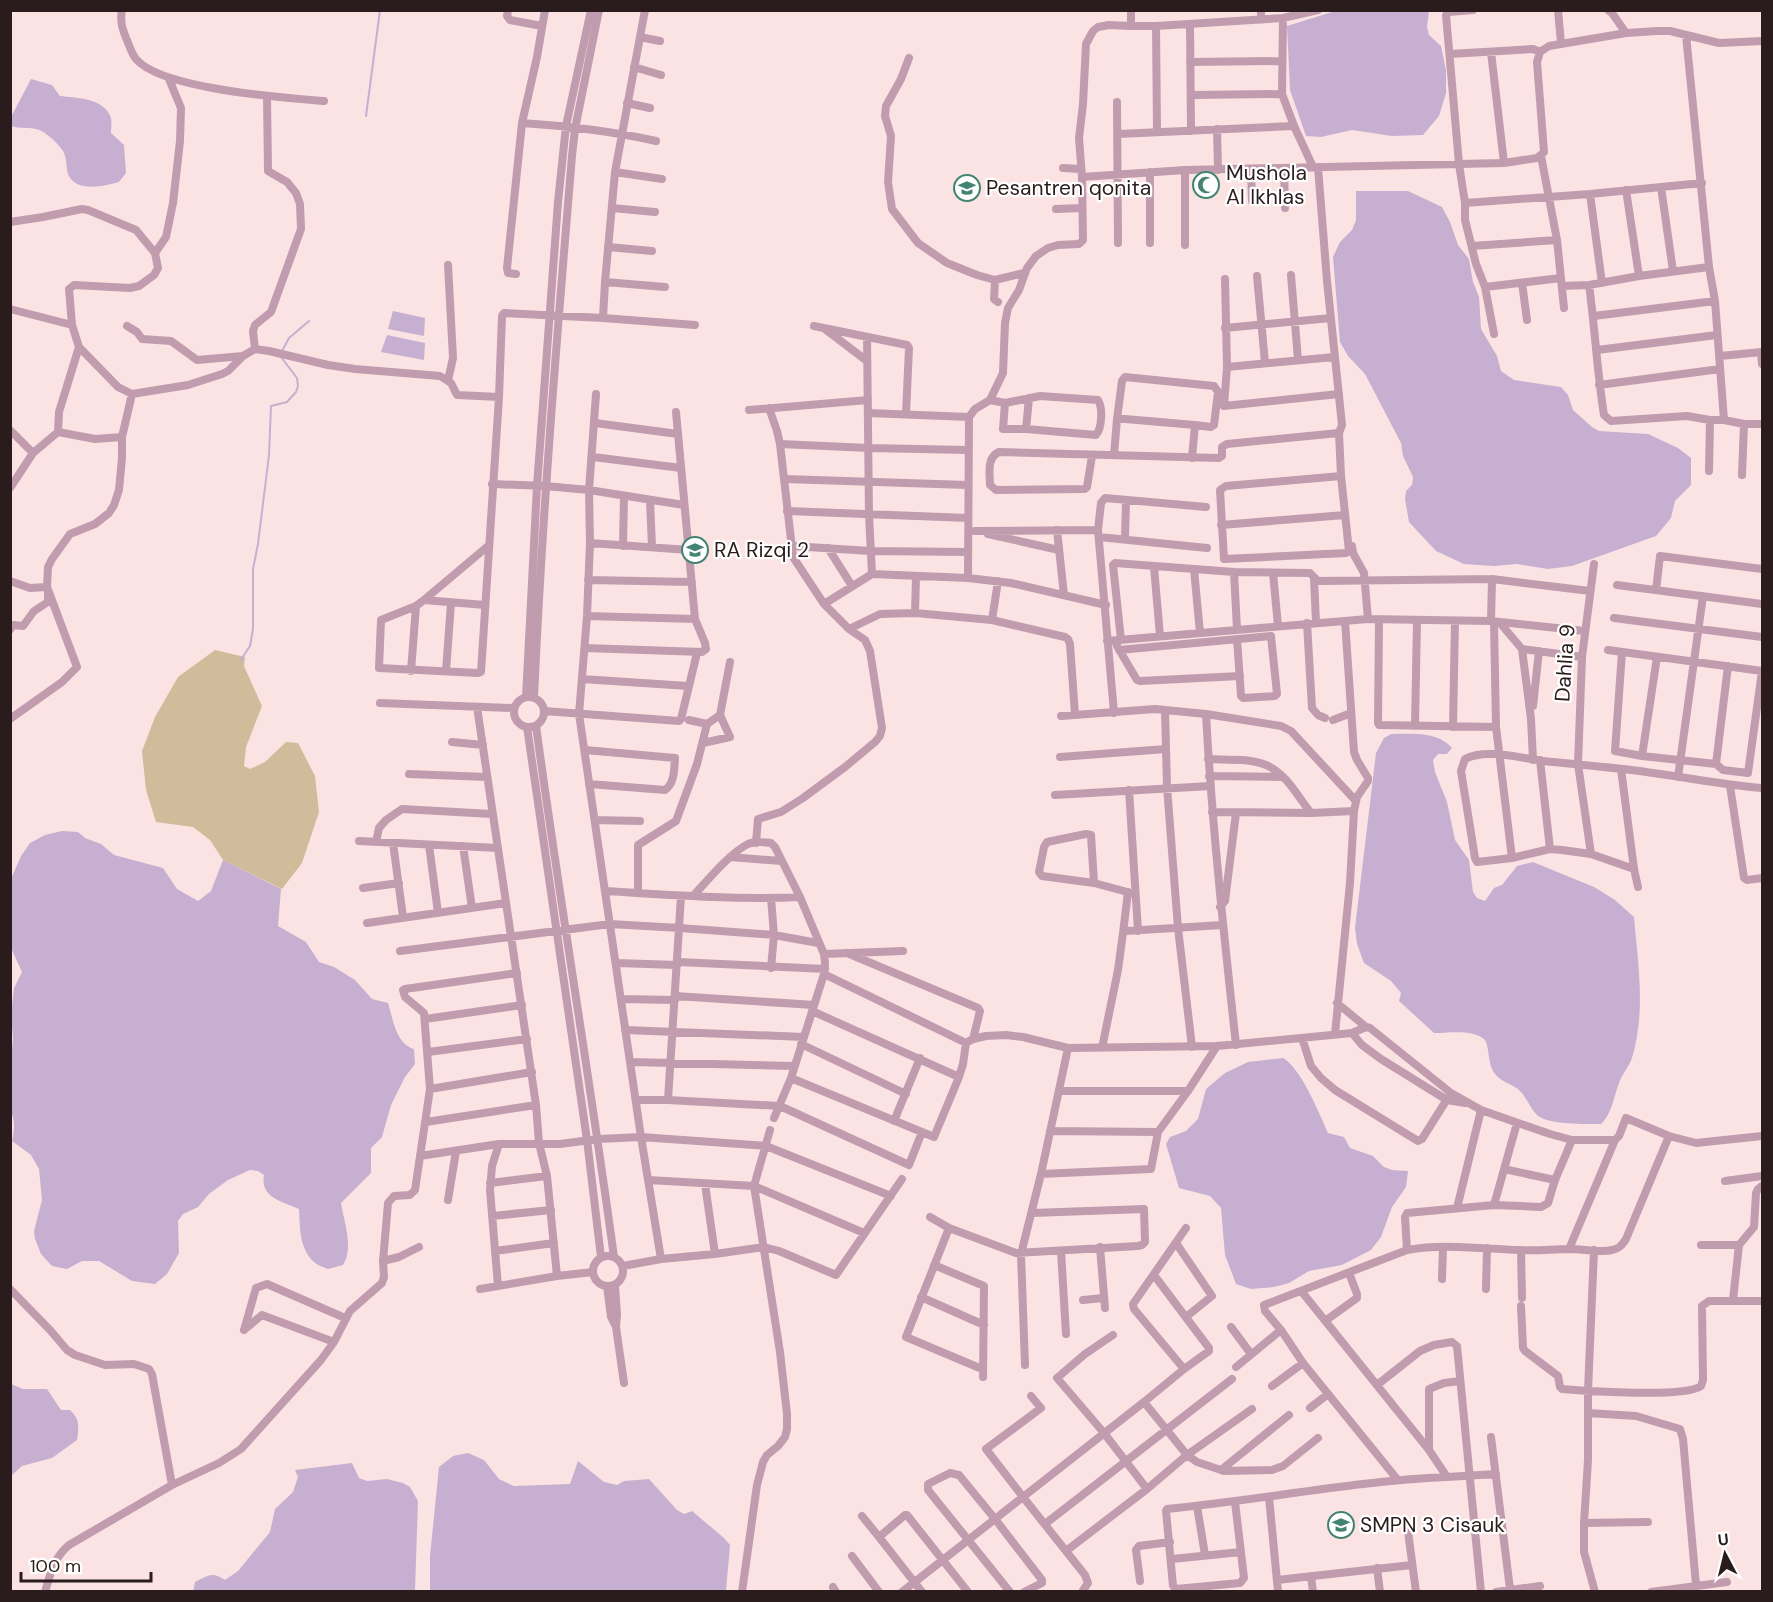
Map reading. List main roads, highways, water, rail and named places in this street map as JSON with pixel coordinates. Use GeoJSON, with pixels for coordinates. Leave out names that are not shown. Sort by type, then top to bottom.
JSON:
{"type":"FeatureCollection","features":[{"type":"Feature","properties":{"kind":"waterway"},"geometry":{"type":"LineString","coordinates":[[366,116],[380,10]]}},
{"type":"Feature","properties":{"kind":"waterway"},"geometry":{"type":"LineString","coordinates":[[282,351],[289,338],[309,321]]}},
{"type":"Feature","properties":{"kind":"waterway"},"geometry":{"type":"LineString","coordinates":[[240,661],[250,646],[253,629],[253,569],[269,455],[271,406],[287,402],[298,386],[297,378],[281,357]]}},
{"type":"Feature","properties":{"kind":"place","name":"Mushola Al Ikhlas"},"geometry":{"type":"Point","coordinates":[1206,185]}},
{"type":"Feature","properties":{"kind":"place","name":"Pesantren qonita"},"geometry":{"type":"Point","coordinates":[967,188]}},
{"type":"Feature","properties":{"kind":"place","name":"RA Rizqi 2"},"geometry":{"type":"Point","coordinates":[695,550]}},
{"type":"Feature","properties":{"kind":"place","name":"SMPN 3 Cisauk"},"geometry":{"type":"Point","coordinates":[1341,1525]}}]}
